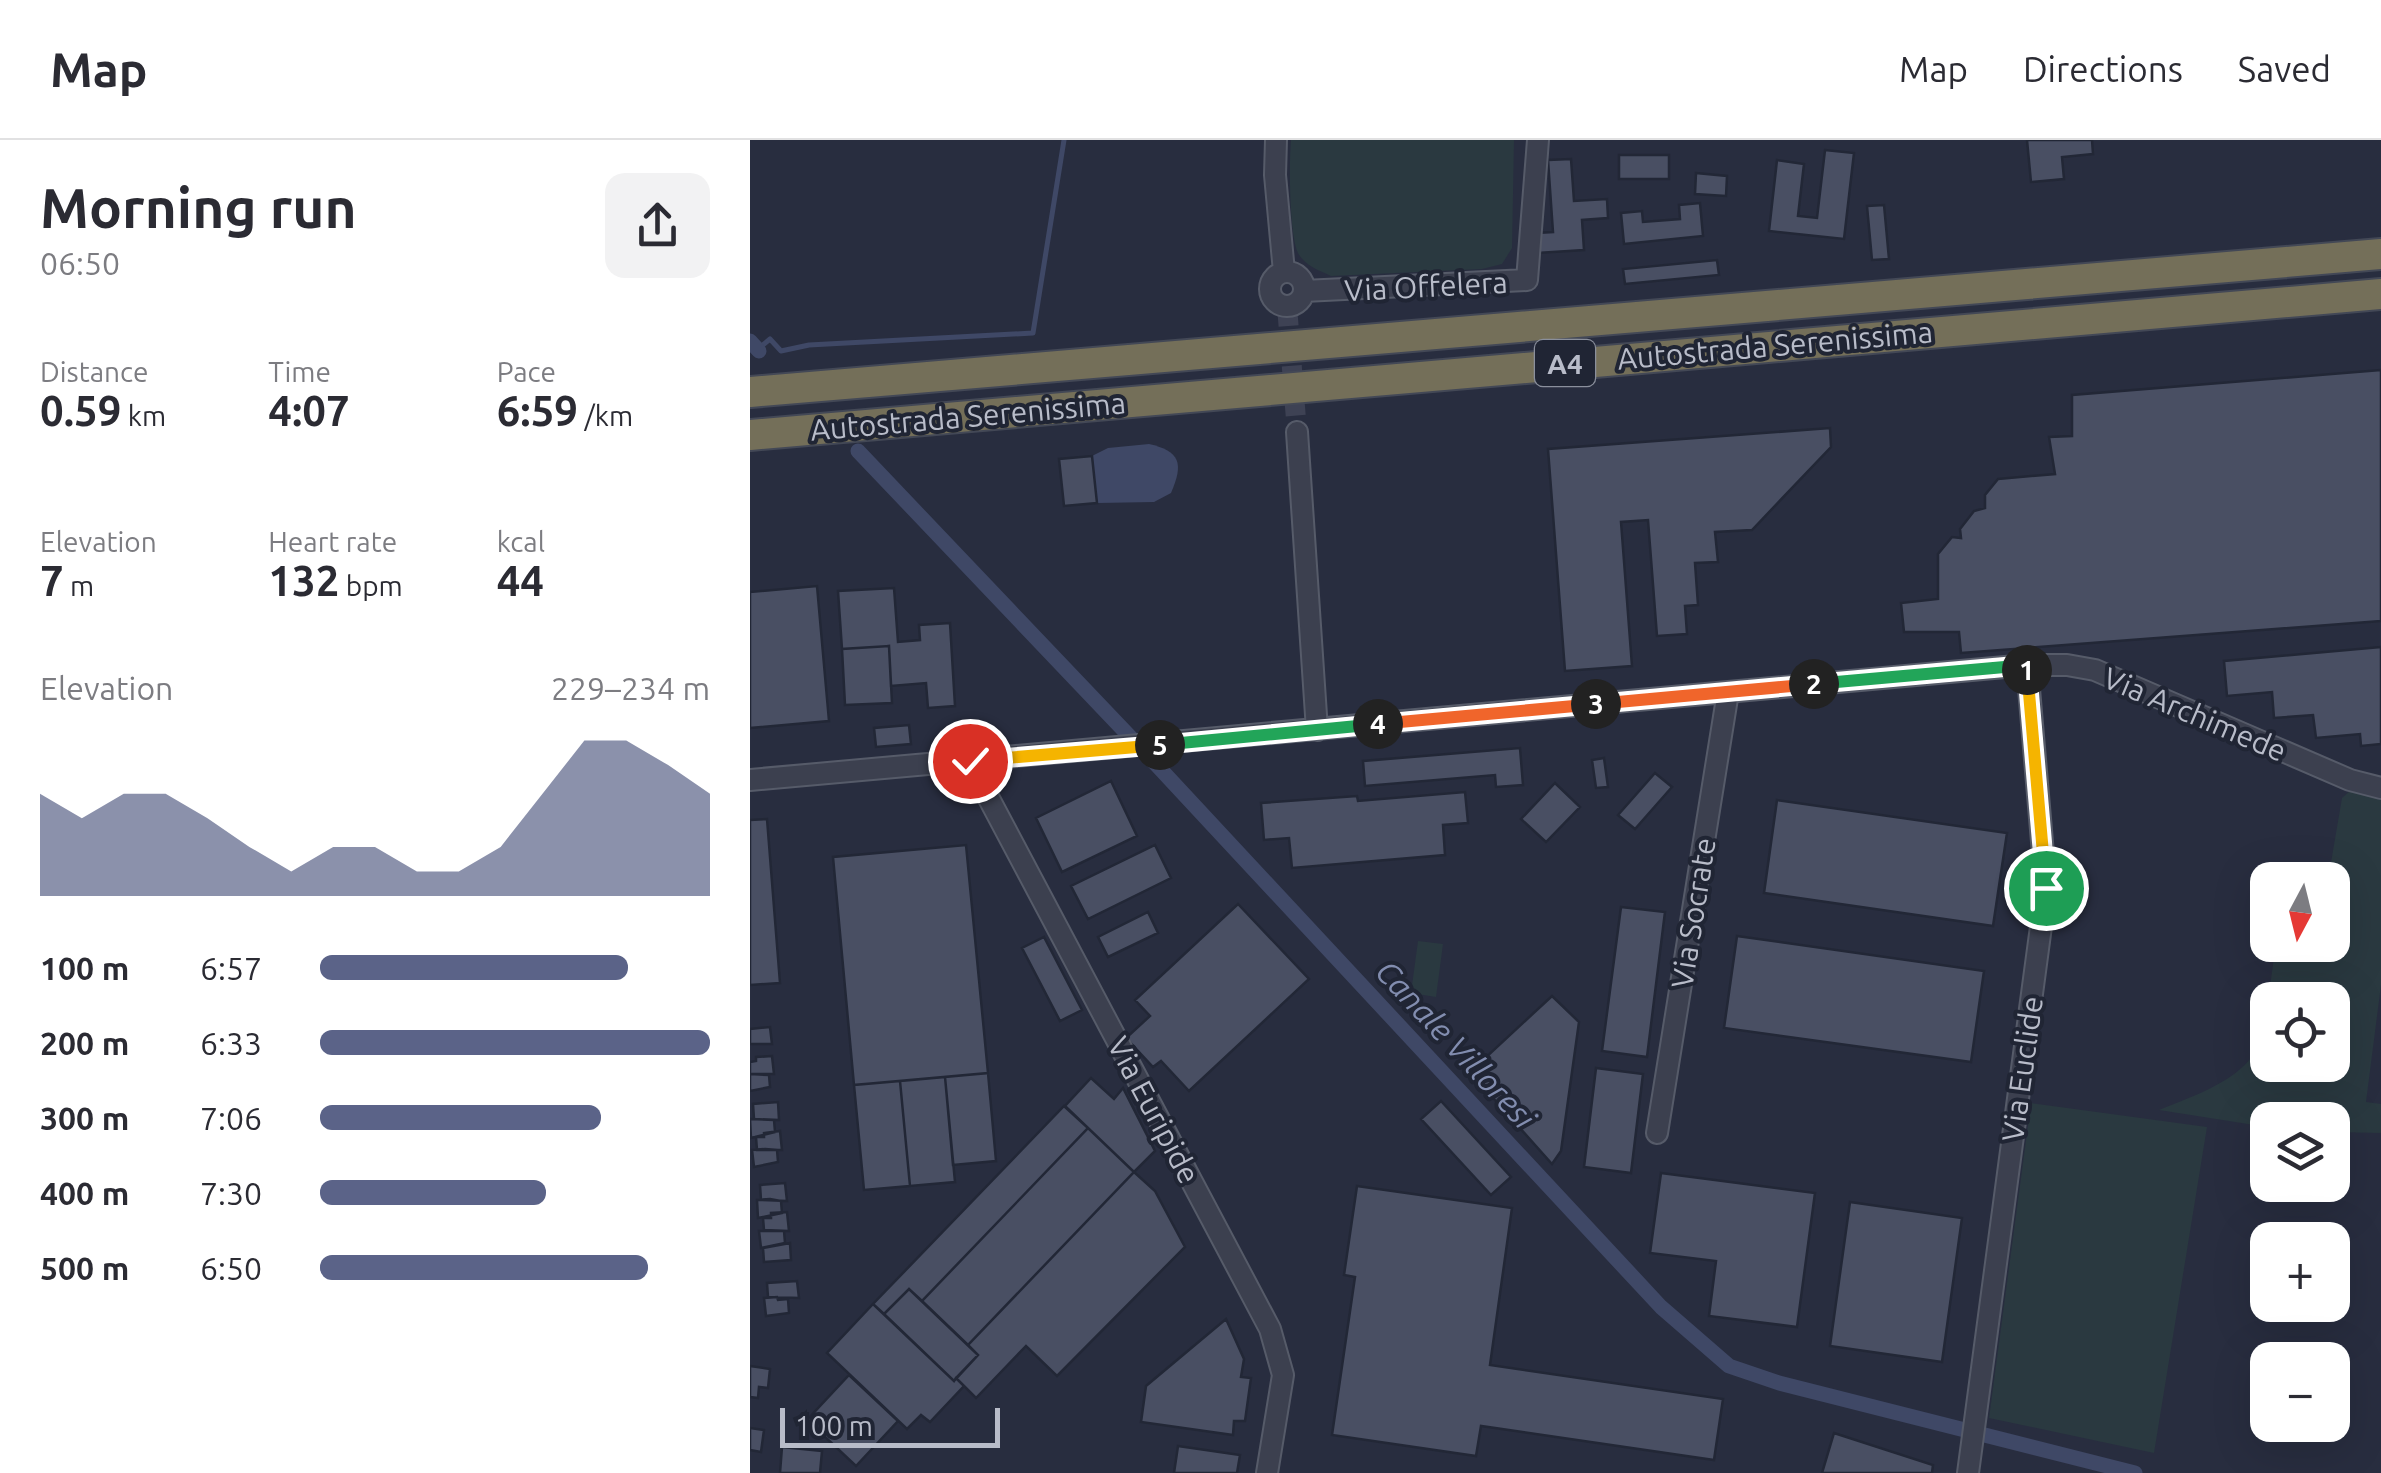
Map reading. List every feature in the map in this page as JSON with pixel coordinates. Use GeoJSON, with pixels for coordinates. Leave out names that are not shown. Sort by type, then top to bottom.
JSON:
{"type":"FeatureCollection","features":[{"type":"Feature","properties":{"kind":"highway","name":"Autostrada Serenissima"},"geometry":{"type":"LineString","coordinates":[[750,392],[2381,254]]}},
{"type":"Feature","properties":{"kind":"highway","name":"Autostrada Serenissima"},"geometry":{"type":"LineString","coordinates":[[750,435],[2381,294]]}},
{"type":"Feature","properties":{"kind":"street","name":"Via Offelera"},"geometry":{"type":"LineString","coordinates":[[1276,140],[1275,175],[1284,272]]}},
{"type":"Feature","properties":{"kind":"street","name":"Via Offelera"},"geometry":{"type":"LineString","coordinates":[[1304,292],[1299,277],[1284,272],[1274,277],[1270,288],[1276,303],[1292,306],[1304,292],[1527,280],[1538,140]]}},
{"type":"Feature","properties":{"kind":"street"},"geometry":{"type":"LineString","coordinates":[[1297,432],[1318,730]]}},
{"type":"Feature","properties":{"kind":"street","name":"Via Archimede"},"geometry":{"type":"LineString","coordinates":[[750,780],[2027,665],[2066,665],[2095,670],[2350,780],[2381,788]]}},
{"type":"Feature","properties":{"kind":"street","name":"Via Euclide"},"geometry":{"type":"LineString","coordinates":[[1968,1473],[2046,888],[2027,665]]}},
{"type":"Feature","properties":{"kind":"street","name":"Via Socrate"},"geometry":{"type":"LineString","coordinates":[[1657,1133],[1728,692]]}},
{"type":"Feature","properties":{"kind":"street","name":"Via Euripide"},"geometry":{"type":"LineString","coordinates":[[970,761],[1270,1328],[1282,1375],[1267,1473]]}},
{"type":"Feature","properties":{"kind":"shaded area"},"geometry":{"type":"Polygon","coordinates":[[[1291,140],[1514,140],[1512,248],[1502,264],[1482,269],[1331,276],[1317,270],[1301,257],[1295,243],[1290,198],[1291,140]]]}},
{"type":"Feature","properties":{"kind":"shaded area"},"geometry":{"type":"Polygon","coordinates":[[[2351,790],[2381,794],[2381,985],[2366,1102],[2381,1104],[2381,1133],[2350,1132],[2350,1102],[2250,1102],[2250,1124],[2159,1110],[2224,1081],[2250,1058],[2250,1082],[2350,1082],[2350,982],[2270,982],[2273,962],[2350,962],[2350,862],[2331,862],[2342,798],[2351,790]]]}},
{"type":"Feature","properties":{"kind":"shaded area"},"geometry":{"type":"Polygon","coordinates":[[[1418,941],[1443,944],[1436,997],[1411,993],[1418,941]]]}},
{"type":"Feature","properties":{"kind":"shaded area"},"geometry":{"type":"Polygon","coordinates":[[[2031,1103],[2207,1127],[2154,1453],[1989,1418],[2031,1103]]]}},
{"type":"Feature","properties":{"kind":"water"},"geometry":{"type":"Polygon","coordinates":[[[1149,444],[1167,450],[1177,460],[1171,493],[1154,502],[1097,503],[1092,456],[1108,448],[1149,444]]]}},
{"type":"Feature","properties":{"kind":"building"},"geometry":{"type":"Polygon","coordinates":[[[2027,140],[2092,140],[2093,154],[2062,157],[2064,179],[2031,182],[2027,140]]]}},
{"type":"Feature","properties":{"kind":"building"},"geometry":{"type":"Polygon","coordinates":[[[1825,150],[1854,153],[1844,239],[1769,231],[1777,160],[1804,164],[1798,216],[1817,218],[1825,150]]]}},
{"type":"Feature","properties":{"kind":"building"},"geometry":{"type":"Polygon","coordinates":[[[1619,155],[1669,155],[1669,179],[1619,179],[1619,155]]]}},
{"type":"Feature","properties":{"kind":"building"},"geometry":{"type":"Polygon","coordinates":[[[1571,159],[1574,201],[1607,199],[1608,218],[1582,220],[1584,250],[1537,253],[1536,233],[1553,232],[1548,160],[1571,159]]]}},
{"type":"Feature","properties":{"kind":"building"},"geometry":{"type":"Polygon","coordinates":[[[1696,173],[1727,176],[1726,196],[1695,194],[1696,173]]]}},
{"type":"Feature","properties":{"kind":"building"},"geometry":{"type":"Polygon","coordinates":[[[1700,203],[1703,236],[1624,244],[1621,213],[1642,211],[1643,222],[1680,219],[1679,205],[1700,203]]]}},
{"type":"Feature","properties":{"kind":"building"},"geometry":{"type":"Polygon","coordinates":[[[1884,205],[1889,259],[1872,260],[1867,206],[1884,205]]]}},
{"type":"Feature","properties":{"kind":"building"},"geometry":{"type":"Polygon","coordinates":[[[1717,260],[1719,275],[1625,284],[1623,269],[1717,260]]]}},
{"type":"Feature","properties":{"kind":"building"},"geometry":{"type":"Polygon","coordinates":[[[2381,370],[2381,621],[1961,653],[1959,632],[1904,632],[1901,603],[1938,599],[1938,554],[1952,537],[1961,538],[1960,529],[1974,511],[1985,508],[1985,495],[1998,479],[2055,474],[2049,437],[2072,436],[2072,395],[2381,370]]]}},
{"type":"Feature","properties":{"kind":"building"},"geometry":{"type":"Polygon","coordinates":[[[1830,428],[1831,447],[1752,530],[1715,532],[1718,562],[1695,563],[1698,605],[1685,606],[1687,634],[1657,636],[1648,520],[1621,522],[1632,666],[1565,671],[1548,449],[1830,428]]]}},
{"type":"Feature","properties":{"kind":"building"},"geometry":{"type":"Polygon","coordinates":[[[1092,456],[1097,503],[1064,506],[1059,459],[1092,456]]]}},
{"type":"Feature","properties":{"kind":"building"},"geometry":{"type":"Polygon","coordinates":[[[817,586],[829,721],[750,728],[750,592],[817,586]]]}},
{"type":"Feature","properties":{"kind":"building"},"geometry":{"type":"Polygon","coordinates":[[[894,588],[898,642],[920,640],[919,625],[950,623],[955,706],[928,708],[926,683],[891,686],[889,646],[842,649],[838,591],[894,588]]]}},
{"type":"Feature","properties":{"kind":"building"},"geometry":{"type":"Polygon","coordinates":[[[889,646],[892,703],[845,705],[842,649],[889,646]]]}},
{"type":"Feature","properties":{"kind":"building"},"geometry":{"type":"Polygon","coordinates":[[[2381,647],[2381,744],[2361,746],[2360,734],[2316,738],[2313,715],[2274,718],[2272,692],[2227,696],[2224,661],[2381,647]]]}},
{"type":"Feature","properties":{"kind":"building"},"geometry":{"type":"Polygon","coordinates":[[[909,725],[911,744],[876,747],[874,728],[909,725]]]}},
{"type":"Feature","properties":{"kind":"building"},"geometry":{"type":"Polygon","coordinates":[[[1520,748],[1523,785],[1496,787],[1495,775],[1365,786],[1363,761],[1520,748]]]}},
{"type":"Feature","properties":{"kind":"building"},"geometry":{"type":"Polygon","coordinates":[[[1604,758],[1608,787],[1596,788],[1592,760],[1604,758]]]}},
{"type":"Feature","properties":{"kind":"building"},"geometry":{"type":"Polygon","coordinates":[[[1655,773],[1672,787],[1635,829],[1618,815],[1655,773]]]}},
{"type":"Feature","properties":{"kind":"building"},"geometry":{"type":"Polygon","coordinates":[[[1111,781],[1137,836],[1062,872],[1036,818],[1111,781]]]}},
{"type":"Feature","properties":{"kind":"building"},"geometry":{"type":"Polygon","coordinates":[[[1555,783],[1580,807],[1546,842],[1521,819],[1555,783]]]}},
{"type":"Feature","properties":{"kind":"building"},"geometry":{"type":"Polygon","coordinates":[[[1465,792],[1468,823],[1443,825],[1445,855],[1292,868],[1289,838],[1264,840],[1261,803],[1357,796],[1358,801],[1465,792]]]}},
{"type":"Feature","properties":{"kind":"building"},"geometry":{"type":"Polygon","coordinates":[[[1777,800],[2007,833],[1993,926],[1764,893],[1777,800]]]}},
{"type":"Feature","properties":{"kind":"building"},"geometry":{"type":"Polygon","coordinates":[[[767,819],[780,983],[750,985],[750,820],[767,819]]]}},
{"type":"Feature","properties":{"kind":"building"},"geometry":{"type":"Polygon","coordinates":[[[966,845],[988,1073],[854,1085],[833,857],[966,845]]]}},
{"type":"Feature","properties":{"kind":"building"},"geometry":{"type":"Polygon","coordinates":[[[1155,845],[1171,878],[1088,919],[1071,886],[1155,845]]]}},
{"type":"Feature","properties":{"kind":"building"},"geometry":{"type":"Polygon","coordinates":[[[1238,904],[1309,979],[1189,1091],[1161,1061],[1153,1067],[1126,1038],[1150,1016],[1135,1000],[1238,904]]]}},
{"type":"Feature","properties":{"kind":"building"},"geometry":{"type":"Polygon","coordinates":[[[1621,907],[1665,912],[1647,1057],[1602,1051],[1621,907]]]}},
{"type":"Feature","properties":{"kind":"building"},"geometry":{"type":"Polygon","coordinates":[[[1148,912],[1158,933],[1108,957],[1098,937],[1148,912]]]}},
{"type":"Feature","properties":{"kind":"building"},"geometry":{"type":"Polygon","coordinates":[[[1737,936],[1984,971],[1971,1062],[1724,1028],[1737,936]]]}},
{"type":"Feature","properties":{"kind":"building"},"geometry":{"type":"Polygon","coordinates":[[[1044,937],[1082,1010],[1060,1021],[1022,948],[1044,937]]]}},
{"type":"Feature","properties":{"kind":"building"},"geometry":{"type":"Polygon","coordinates":[[[1552,996],[1579,1022],[1561,1151],[1552,1164],[1470,1072],[1552,996]]]}},
{"type":"Feature","properties":{"kind":"building"},"geometry":{"type":"Polygon","coordinates":[[[770,1027],[772,1044],[750,1044],[750,1029],[770,1027]]]}},
{"type":"Feature","properties":{"kind":"building"},"geometry":{"type":"Polygon","coordinates":[[[772,1056],[774,1074],[750,1074],[750,1062],[756,1061],[756,1057],[772,1056]]]}},
{"type":"Feature","properties":{"kind":"building"},"geometry":{"type":"Polygon","coordinates":[[[1596,1068],[1643,1074],[1631,1173],[1584,1167],[1596,1068]]]}},
{"type":"Feature","properties":{"kind":"building"},"geometry":{"type":"Polygon","coordinates":[[[988,1073],[996,1161],[953,1165],[945,1077],[988,1073]]]}},
{"type":"Feature","properties":{"kind":"building"},"geometry":{"type":"Polygon","coordinates":[[[750,1074],[769,1075],[770,1087],[750,1091],[750,1074]]]}},
{"type":"Feature","properties":{"kind":"building"},"geometry":{"type":"Polygon","coordinates":[[[945,1077],[955,1182],[910,1186],[900,1081],[945,1077]]]}},
{"type":"Feature","properties":{"kind":"building"},"geometry":{"type":"Polygon","coordinates":[[[1091,1078],[1114,1099],[1123,1088],[1155,1151],[1134,1172],[1065,1106],[1091,1078]]]}},
{"type":"Feature","properties":{"kind":"building"},"geometry":{"type":"Polygon","coordinates":[[[900,1081],[910,1186],[864,1190],[854,1085],[900,1081]]]}},
{"type":"Feature","properties":{"kind":"building"},"geometry":{"type":"Polygon","coordinates":[[[1441,1101],[1511,1177],[1491,1195],[1421,1119],[1441,1101]]]}},
{"type":"Feature","properties":{"kind":"building"},"geometry":{"type":"Polygon","coordinates":[[[778,1102],[779,1120],[754,1119],[753,1104],[778,1102]]]}},
{"type":"Feature","properties":{"kind":"building"},"geometry":{"type":"Polygon","coordinates":[[[1064,1106],[1088,1128],[922,1301],[909,1289],[884,1314],[873,1304],[1064,1106]]]}},
{"type":"Feature","properties":{"kind":"building"},"geometry":{"type":"Polygon","coordinates":[[[750,1119],[774,1120],[775,1132],[751,1138],[750,1119]]]}},
{"type":"Feature","properties":{"kind":"building"},"geometry":{"type":"Polygon","coordinates":[[[1088,1128],[1134,1172],[968,1345],[922,1301],[1088,1128]]]}},
{"type":"Feature","properties":{"kind":"building"},"geometry":{"type":"Polygon","coordinates":[[[780,1131],[782,1150],[757,1150],[756,1137],[780,1131]]]}},
{"type":"Feature","properties":{"kind":"building"},"geometry":{"type":"Polygon","coordinates":[[[752,1150],[777,1150],[778,1162],[754,1167],[752,1150]]]}},
{"type":"Feature","properties":{"kind":"building"},"geometry":{"type":"Polygon","coordinates":[[[1134,1172],[1155,1191],[1185,1247],[1057,1376],[1026,1346],[976,1398],[956,1378],[978,1355],[968,1345],[1134,1172]]]}},
{"type":"Feature","properties":{"kind":"building"},"geometry":{"type":"Polygon","coordinates":[[[1661,1173],[1815,1193],[1797,1327],[1709,1316],[1716,1261],[1650,1253],[1661,1173]]]}},
{"type":"Feature","properties":{"kind":"building"},"geometry":{"type":"Polygon","coordinates":[[[785,1183],[787,1201],[761,1200],[760,1185],[785,1183]]]}},
{"type":"Feature","properties":{"kind":"building"},"geometry":{"type":"Polygon","coordinates":[[[1357,1186],[1512,1208],[1490,1365],[1723,1399],[1714,1460],[1481,1426],[1476,1456],[1332,1435],[1355,1277],[1344,1275],[1357,1186]]]}},
{"type":"Feature","properties":{"kind":"building"},"geometry":{"type":"Polygon","coordinates":[[[757,1200],[781,1201],[782,1213],[758,1218],[757,1200]]]}},
{"type":"Feature","properties":{"kind":"building"},"geometry":{"type":"Polygon","coordinates":[[[1850,1202],[1962,1218],[1942,1362],[1830,1346],[1850,1202]]]}},
{"type":"Feature","properties":{"kind":"building"},"geometry":{"type":"Polygon","coordinates":[[[787,1212],[789,1231],[764,1230],[763,1218],[787,1212]]]}},
{"type":"Feature","properties":{"kind":"building"},"geometry":{"type":"Polygon","coordinates":[[[759,1231],[784,1231],[785,1243],[761,1248],[759,1231]]]}},
{"type":"Feature","properties":{"kind":"building"},"geometry":{"type":"Polygon","coordinates":[[[790,1243],[791,1260],[764,1262],[763,1248],[790,1243]]]}},
{"type":"Feature","properties":{"kind":"building"},"geometry":{"type":"Polygon","coordinates":[[[797,1281],[799,1298],[768,1297],[767,1283],[797,1281]]]}},
{"type":"Feature","properties":{"kind":"building"},"geometry":{"type":"Polygon","coordinates":[[[909,1289],[978,1355],[954,1381],[884,1314],[909,1289]]]}},
{"type":"Feature","properties":{"kind":"building"},"geometry":{"type":"Polygon","coordinates":[[[764,1298],[788,1299],[789,1313],[766,1316],[764,1298]]]}},
{"type":"Feature","properties":{"kind":"building"},"geometry":{"type":"Polygon","coordinates":[[[873,1304],[964,1386],[930,1422],[921,1415],[907,1429],[827,1353],[873,1304]]]}},
{"type":"Feature","properties":{"kind":"building"},"geometry":{"type":"Polygon","coordinates":[[[1226,1319],[1244,1359],[1241,1377],[1251,1378],[1245,1421],[1234,1421],[1233,1435],[1141,1422],[1146,1386],[1226,1319]]]}},
{"type":"Feature","properties":{"kind":"building"},"geometry":{"type":"Polygon","coordinates":[[[750,1366],[770,1369],[768,1388],[759,1387],[758,1398],[750,1397],[750,1366]]]}},
{"type":"Feature","properties":{"kind":"building"},"geometry":{"type":"Polygon","coordinates":[[[849,1375],[898,1421],[856,1466],[807,1420],[849,1375]]]}},
{"type":"Feature","properties":{"kind":"building"},"geometry":{"type":"Polygon","coordinates":[[[750,1428],[764,1430],[761,1452],[750,1450],[750,1428]]]}},
{"type":"Feature","properties":{"kind":"building"},"geometry":{"type":"Polygon","coordinates":[[[1834,1433],[1933,1465],[1932,1473],[1822,1473],[1834,1433]]]}},
{"type":"Feature","properties":{"kind":"building"},"geometry":{"type":"Polygon","coordinates":[[[1178,1446],[1240,1455],[1237,1473],[1174,1473],[1178,1446]]]}},
{"type":"Feature","properties":{"kind":"building"},"geometry":{"type":"Polygon","coordinates":[[[782,1447],[822,1451],[820,1473],[780,1473],[782,1447]]]}},
{"type":"Feature","properties":{"kind":"waterway"},"geometry":{"type":"LineString","coordinates":[[758,349],[770,339],[781,351],[809,345],[1033,333],[1064,140]]}},
{"type":"Feature","properties":{"kind":"waterway","name":"Canale Villoresi"},"geometry":{"type":"LineString","coordinates":[[750,341],[759,351]]}},
{"type":"Feature","properties":{"kind":"waterway","name":"Canale Villoresi"},"geometry":{"type":"LineString","coordinates":[[858,451],[1153,761],[1661,1307],[1729,1366],[1779,1383],[2135,1473]]}},
{"type":"Feature","properties":{"kind":"tunnel"},"geometry":{"type":"LineString","coordinates":[[1287,306],[1297,432]]}},
{"type":"Feature","properties":{"kind":"route"},"geometry":{"type":"LineString","coordinates":[[970,761],[2027,665],[2046,888]]}}]}
